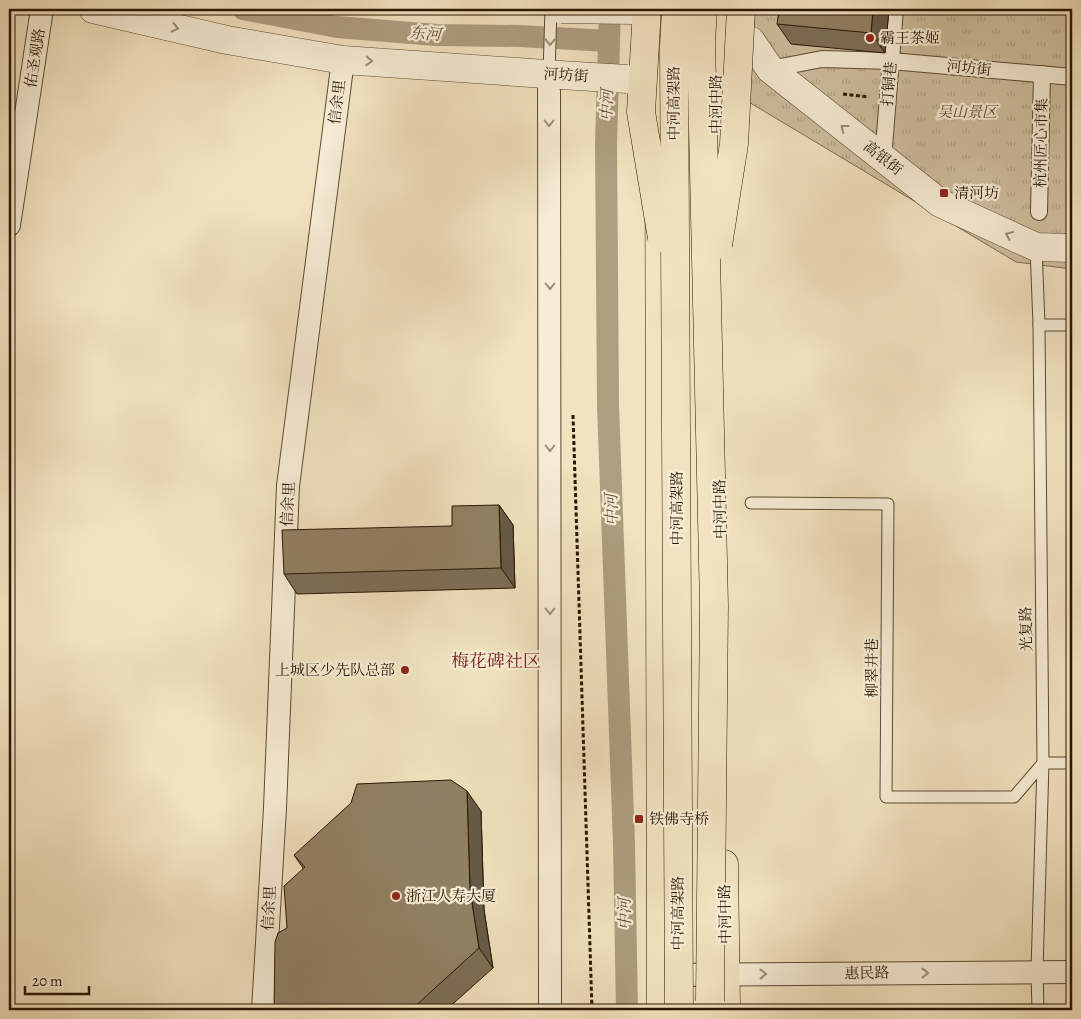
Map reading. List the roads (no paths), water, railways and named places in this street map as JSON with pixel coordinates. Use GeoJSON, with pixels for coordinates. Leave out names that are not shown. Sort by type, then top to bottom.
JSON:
{"type":"FeatureCollection","features":[{"type":"Feature","properties":{"kind":"main road"},"geometry":{"type":"LineString","coordinates":[[656,9],[659,80],[661,975],[670,1009]]}},
{"type":"Feature","properties":{"kind":"main road","name":"中河高架路"},"geometry":{"type":"LineString","coordinates":[[656,9],[674,46],[675,316],[670,1009]]}},
{"type":"Feature","properties":{"kind":"main road"},"geometry":{"type":"LineString","coordinates":[[707,316],[734,144],[741,9]]}},
{"type":"Feature","properties":{"kind":"main road","name":"中河高架路"},"geometry":{"type":"LineString","coordinates":[[713,13],[701,41],[714,606],[718,1006]]}},
{"type":"Feature","properties":{"kind":"main road","name":"中河中路"},"geometry":{"type":"LineString","coordinates":[[713,13],[716,79],[726,975],[718,1006]]}},
{"type":"Feature","properties":{"kind":"street","name":"佑圣观路"},"geometry":{"type":"LineString","coordinates":[[9,225],[42,9]]}},
{"type":"Feature","properties":{"kind":"street","name":"河坊街"},"geometry":{"type":"LineString","coordinates":[[93,9],[227,40],[343,60],[555,75],[659,80],[716,79],[822,59],[891,62],[1072,77]]}},
{"type":"Feature","properties":{"kind":"street"},"geometry":{"type":"LineString","coordinates":[[552,9],[656,9],[713,13]]}},
{"type":"Feature","properties":{"kind":"street","name":"打铜巷"},"geometry":{"type":"LineString","coordinates":[[884,159],[896,9]]}},
{"type":"Feature","properties":{"kind":"street","name":"高银街"},"geometry":{"type":"LineString","coordinates":[[713,13],[751,41],[770,69],[940,204],[1036,247],[1072,248]]}},
{"type":"Feature","properties":{"kind":"street","name":"信余里"},"geometry":{"type":"LineString","coordinates":[[263,1010],[275,808],[288,486],[343,60]]}},
{"type":"Feature","properties":{"kind":"street","name":"杭州匠心市集"},"geometry":{"type":"LineString","coordinates":[[1039,212],[1042,74]]}},
{"type":"Feature","properties":{"kind":"street"},"geometry":{"type":"LineString","coordinates":[[550,1010],[555,75]]}},
{"type":"Feature","properties":{"kind":"street","name":"惠民路"},"geometry":{"type":"LineString","coordinates":[[661,975],[1072,972]]}},
{"type":"Feature","properties":{"kind":"lane"},"geometry":{"type":"LineString","coordinates":[[552,9],[555,75]]}},
{"type":"Feature","properties":{"kind":"lane","name":"光复路"},"geometry":{"type":"LineString","coordinates":[[1036,247],[1039,326],[1043,763],[1037,972],[1038,1010]]}},
{"type":"Feature","properties":{"kind":"lane"},"geometry":{"type":"LineString","coordinates":[[1039,326],[1072,325]]}},
{"type":"Feature","properties":{"kind":"lane","name":"柳翠井巷"},"geometry":{"type":"LineString","coordinates":[[751,504],[888,504],[886,797],[1014,797],[1043,763]]}},
{"type":"Feature","properties":{"kind":"lane"},"geometry":{"type":"LineString","coordinates":[[1043,763],[1072,763]]}},
{"type":"Feature","properties":{"kind":"waterway","name":"东河"},"geometry":{"type":"LineString","coordinates":[[243,9],[337,27],[436,35],[520,36],[609,41]]}},
{"type":"Feature","properties":{"kind":"waterway","name":"中河"},"geometry":{"type":"LineString","coordinates":[[610,9],[606,144],[608,405],[624,844],[627,1010]]}},
{"type":"Feature","properties":{"kind":"place","name":"霸王茶姬"},"geometry":{"type":"Point","coordinates":[870,38]}},
{"type":"Feature","properties":{"kind":"place","name":"清河坊"},"geometry":{"type":"Point","coordinates":[944,193]}},
{"type":"Feature","properties":{"kind":"place","name":"上城区少先队总部"},"geometry":{"type":"Point","coordinates":[405,670]}},
{"type":"Feature","properties":{"kind":"place","name":"铁佛寺桥"},"geometry":{"type":"Point","coordinates":[639,819]}},
{"type":"Feature","properties":{"kind":"place","name":"浙江人寿大厦"},"geometry":{"type":"Point","coordinates":[396,896]}},
{"type":"Feature","properties":{"kind":"district","name":"梅花碑社区"},"geometry":{"type":"Point","coordinates":[496,661]}},
{"type":"Feature","properties":{"kind":"park label","name":"吴山景区"},"geometry":{"type":"Point","coordinates":[967,112]}}]}
